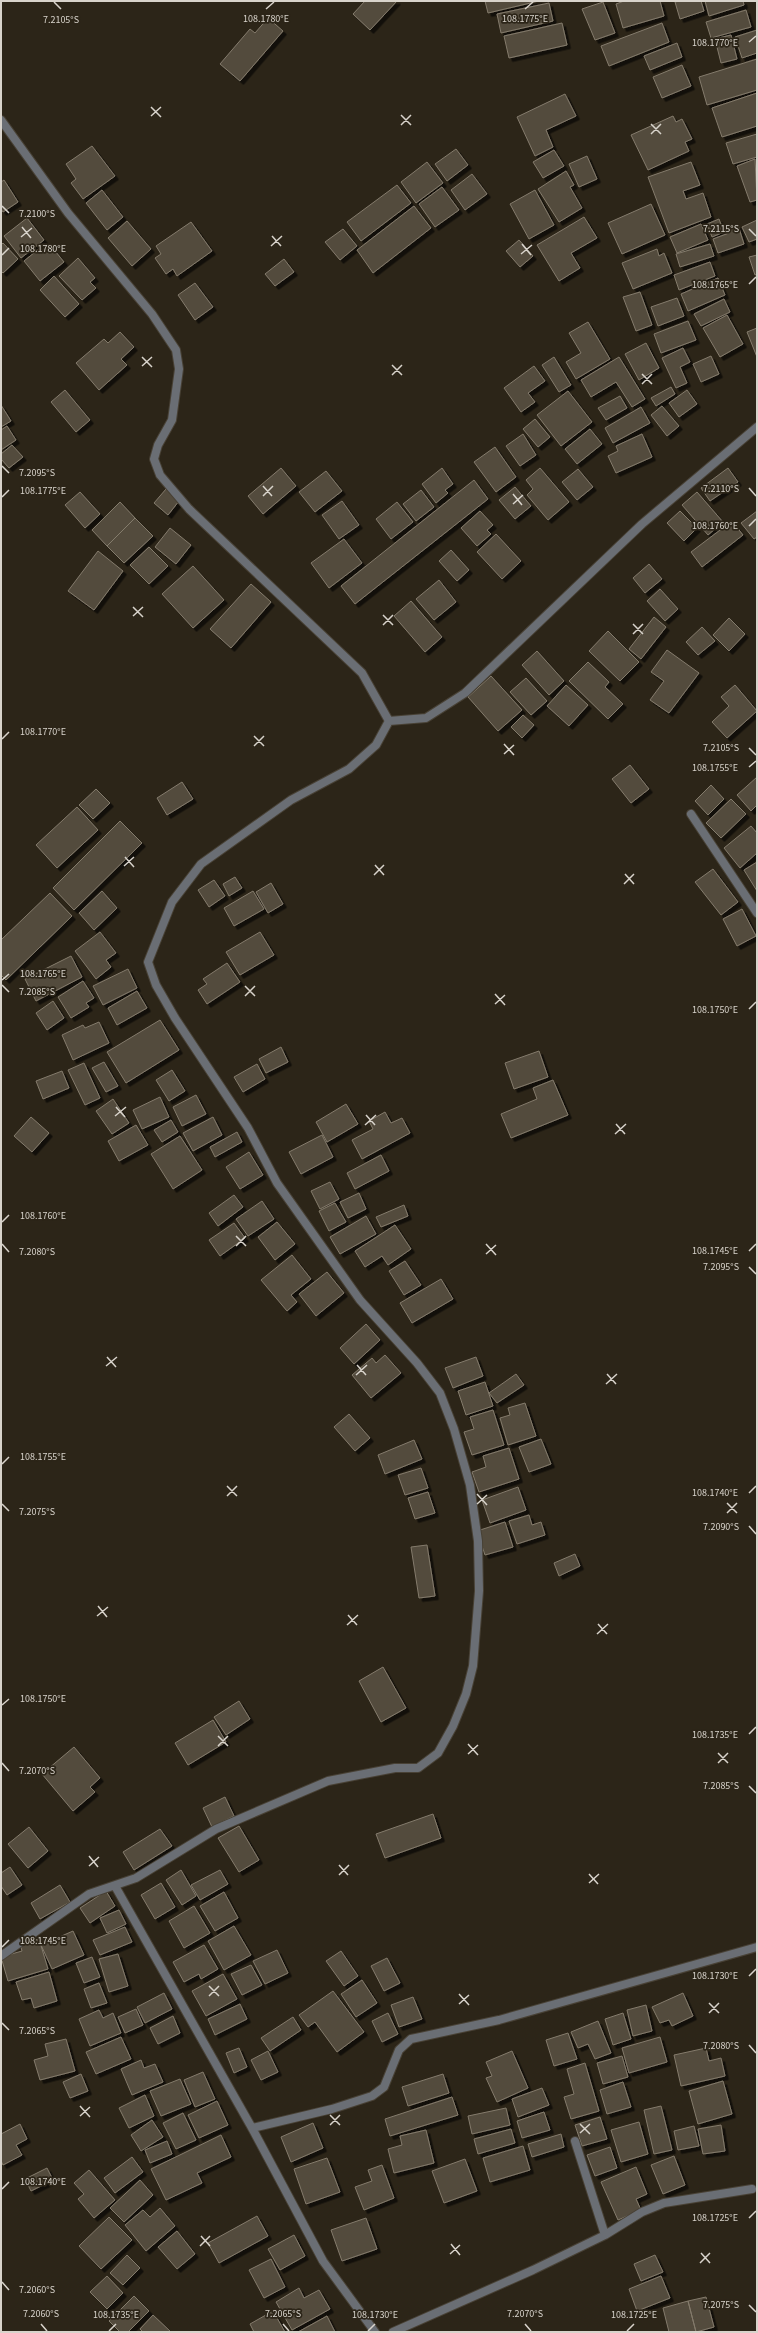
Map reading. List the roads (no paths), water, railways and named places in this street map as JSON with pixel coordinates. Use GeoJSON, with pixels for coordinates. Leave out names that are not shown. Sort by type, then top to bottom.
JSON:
{"type":"FeatureCollection","features":[{"type":"Feature","properties":{"kind":"street"},"geometry":{"type":"LineString","coordinates":[[1,120],[68,212],[152,314],[176,350],[179,369],[172,420],[158,445],[154,459],[160,475],[189,509],[362,673],[389,721]]}},
{"type":"Feature","properties":{"kind":"street"},"geometry":{"type":"LineString","coordinates":[[389,721],[426,718],[466,693],[642,524],[757,427]]}},
{"type":"Feature","properties":{"kind":"street"},"geometry":{"type":"LineString","coordinates":[[1,1956],[89,1894],[136,1878],[216,1829],[328,1781],[395,1768],[418,1768],[438,1753],[454,1726],[466,1694],[473,1666],[479,1591],[478,1541],[470,1485],[454,1429],[440,1393],[417,1363],[360,1300],[277,1183],[248,1128],[167,1005],[156,985],[148,962],[172,902],[201,864],[291,800],[349,769],[376,745],[389,721]]}},
{"type":"Feature","properties":{"kind":"street"},"geometry":{"type":"LineString","coordinates":[[691,814],[757,913]]}},
{"type":"Feature","properties":{"kind":"street"},"geometry":{"type":"LineString","coordinates":[[115,1886],[252,2128],[323,2261],[375,2332]]}},
{"type":"Feature","properties":{"kind":"street"},"geometry":{"type":"LineString","coordinates":[[252,2128],[332,2109],[372,2096],[384,2087],[399,2050],[410,2039],[499,2020],[757,1946]]}},
{"type":"Feature","properties":{"kind":"street"},"geometry":{"type":"LineString","coordinates":[[575,2141],[605,2235]]}},
{"type":"Feature","properties":{"kind":"street"},"geometry":{"type":"LineString","coordinates":[[393,2332],[534,2270],[605,2235],[642,2212],[664,2203],[752,2189]]}}]}
